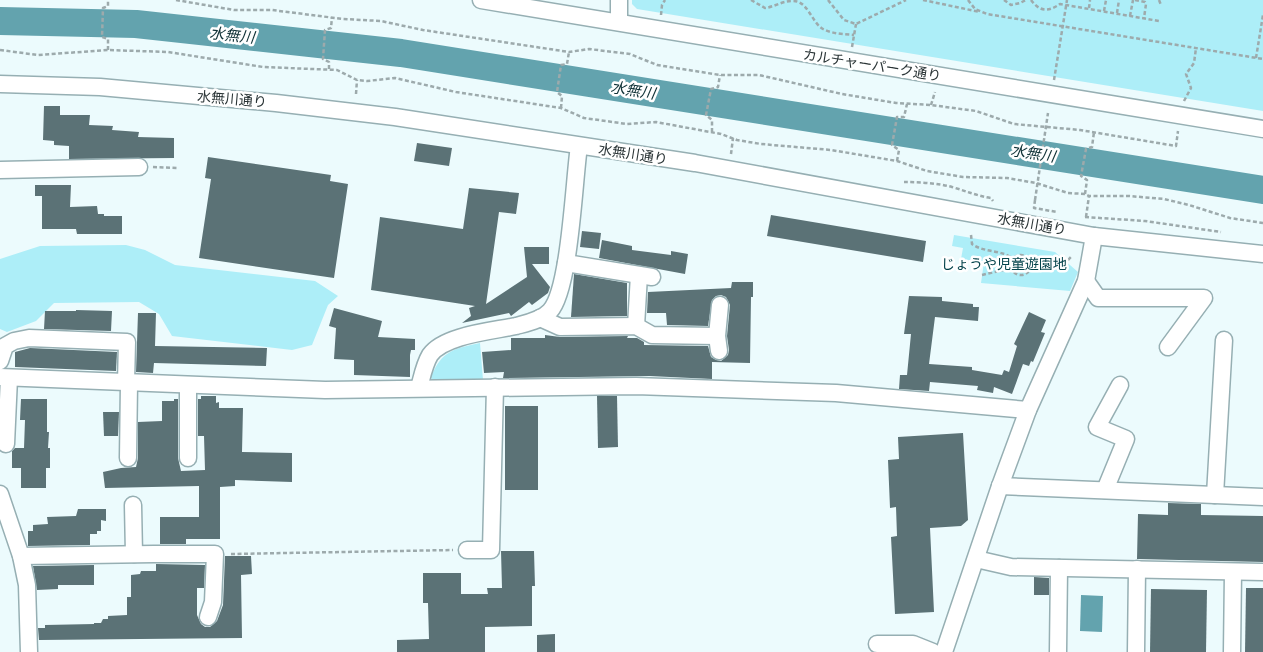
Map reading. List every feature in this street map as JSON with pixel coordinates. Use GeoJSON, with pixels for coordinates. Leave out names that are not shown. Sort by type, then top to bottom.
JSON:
{"type":"FeatureCollection","features":[{"type":"Feature","properties":{"kind":"street","name":"カルチャーパーク通り"},"geometry":{"type":"LineString","coordinates":[[481,0],[1263,129]]}},
{"type":"Feature","properties":{"kind":"street"},"geometry":{"type":"LineString","coordinates":[[619,0],[619,22]]}},
{"type":"Feature","properties":{"kind":"street","name":"水無川通り"},"geometry":{"type":"LineString","coordinates":[[0,84],[100,87],[276,103],[395,117],[695,164],[1094,236],[1263,254]]}},
{"type":"Feature","properties":{"kind":"street"},"geometry":{"type":"LineString","coordinates":[[419,388],[424,367],[438,347],[456,339],[522,325],[540,318],[550,311],[558,300],[566,263],[579,146]]}},
{"type":"Feature","properties":{"kind":"street"},"geometry":{"type":"LineString","coordinates":[[0,170],[139,167]]}},
{"type":"Feature","properties":{"kind":"street"},"geometry":{"type":"LineString","coordinates":[[944,652],[1000,486],[1028,410],[1086,281],[1094,236]]}},
{"type":"Feature","properties":{"kind":"street"},"geometry":{"type":"LineString","coordinates":[[566,263],[646,276],[636,326]]}},
{"type":"Feature","properties":{"kind":"street"},"geometry":{"type":"LineString","coordinates":[[1086,281],[1098,298],[1210,298],[1168,347]]}},
{"type":"Feature","properties":{"kind":"street"},"geometry":{"type":"LineString","coordinates":[[540,318],[560,327],[636,326],[652,335],[718,343],[720,305]]}},
{"type":"Feature","properties":{"kind":"street"},"geometry":{"type":"LineString","coordinates":[[2,350],[29,338],[127,342],[128,458]]}},
{"type":"Feature","properties":{"kind":"street"},"geometry":{"type":"LineString","coordinates":[[1215,495],[1224,340]]}},
{"type":"Feature","properties":{"kind":"street"},"geometry":{"type":"LineString","coordinates":[[6,444],[4,378],[324,390],[636,386],[836,393],[1028,410]]}},
{"type":"Feature","properties":{"kind":"street"},"geometry":{"type":"LineString","coordinates":[[188,385],[188,458]]}},
{"type":"Feature","properties":{"kind":"street"},"geometry":{"type":"LineString","coordinates":[[1105,490],[1126,439],[1097,427],[1120,385]]}},
{"type":"Feature","properties":{"kind":"street"},"geometry":{"type":"LineString","coordinates":[[467,550],[491,550],[495,387]]}},
{"type":"Feature","properties":{"kind":"street"},"geometry":{"type":"LineString","coordinates":[[1000,486],[1263,497]]}},
{"type":"Feature","properties":{"kind":"street"},"geometry":{"type":"LineString","coordinates":[[0,494],[21,556],[26,585],[29,652]]}},
{"type":"Feature","properties":{"kind":"street"},"geometry":{"type":"LineString","coordinates":[[133,505],[134,554]]}},
{"type":"Feature","properties":{"kind":"street"},"geometry":{"type":"LineString","coordinates":[[21,556],[214,554],[213,602],[208,617]]}},
{"type":"Feature","properties":{"kind":"street"},"geometry":{"type":"LineString","coordinates":[[976,559],[1011,567],[1263,572]]}},
{"type":"Feature","properties":{"kind":"street"},"geometry":{"type":"LineString","coordinates":[[1058,652],[1059,568]]}},
{"type":"Feature","properties":{"kind":"street"},"geometry":{"type":"LineString","coordinates":[[1136,652],[1138,569]]}},
{"type":"Feature","properties":{"kind":"street"},"geometry":{"type":"LineString","coordinates":[[1232,652],[1233,572]]}},
{"type":"Feature","properties":{"kind":"street"},"geometry":{"type":"LineString","coordinates":[[877,644],[913,644],[933,652]]}},
{"type":"Feature","properties":{"kind":"path"},"geometry":{"type":"LineString","coordinates":[[108,0],[108,6],[103,8],[102,37],[108,39],[108,50]]}},
{"type":"Feature","properties":{"kind":"path"},"geometry":{"type":"LineString","coordinates":[[176,0],[234,10],[272,10],[381,21],[423,30],[569,52],[589,49],[630,54],[657,65],[720,75],[759,75],[842,94],[907,104],[976,111],[1014,124],[1094,132],[1176,146],[1178,131]]}},
{"type":"Feature","properties":{"kind":"path"},"geometry":{"type":"LineString","coordinates":[[660,17],[665,0]]}},
{"type":"Feature","properties":{"kind":"path"},"geometry":{"type":"LineString","coordinates":[[751,0],[765,8],[792,1],[798,2],[807,9],[815,21],[824,29],[854,35]]}},
{"type":"Feature","properties":{"kind":"path"},"geometry":{"type":"LineString","coordinates":[[828,0],[844,20],[856,24],[906,0]]}},
{"type":"Feature","properties":{"kind":"path"},"geometry":{"type":"LineString","coordinates":[[923,0],[987,14],[1263,59]]}},
{"type":"Feature","properties":{"kind":"path"},"geometry":{"type":"LineString","coordinates":[[968,0],[975,9],[987,14]]}},
{"type":"Feature","properties":{"kind":"path"},"geometry":{"type":"LineString","coordinates":[[1004,0],[1011,5],[1026,0]]}},
{"type":"Feature","properties":{"kind":"path"},"geometry":{"type":"LineString","coordinates":[[1031,0],[1035,6],[1042,10],[1050,10],[1060,4],[1066,4],[1158,21]]}},
{"type":"Feature","properties":{"kind":"path"},"geometry":{"type":"LineString","coordinates":[[1056,0],[1060,4]]}},
{"type":"Feature","properties":{"kind":"path"},"geometry":{"type":"LineString","coordinates":[[1053,81],[1067,0]]}},
{"type":"Feature","properties":{"kind":"path"},"geometry":{"type":"LineString","coordinates":[[1089,9],[1090,0]]}},
{"type":"Feature","properties":{"kind":"path"},"geometry":{"type":"LineString","coordinates":[[1104,11],[1106,0]]}},
{"type":"Feature","properties":{"kind":"path"},"geometry":{"type":"LineString","coordinates":[[1117,13],[1119,0]]}},
{"type":"Feature","properties":{"kind":"path"},"geometry":{"type":"LineString","coordinates":[[1130,16],[1134,0],[1145,2],[1144,18]]}},
{"type":"Feature","properties":{"kind":"path"},"geometry":{"type":"LineString","coordinates":[[1159,0],[1161,5]]}},
{"type":"Feature","properties":{"kind":"path"},"geometry":{"type":"LineString","coordinates":[[1256,58],[1263,15]]}},
{"type":"Feature","properties":{"kind":"path"},"geometry":{"type":"LineString","coordinates":[[329,70],[329,62],[322,59],[325,30],[331,28],[332,17]]}},
{"type":"Feature","properties":{"kind":"path"},"geometry":{"type":"LineString","coordinates":[[852,48],[856,24]]}},
{"type":"Feature","properties":{"kind":"path"},"geometry":{"type":"LineString","coordinates":[[1184,102],[1191,88],[1186,74],[1194,63],[1196,48]]}},
{"type":"Feature","properties":{"kind":"path"},"geometry":{"type":"LineString","coordinates":[[0,50],[38,54],[108,50],[168,52],[263,67],[337,70],[358,80],[395,78],[456,92],[561,108],[584,118],[627,124],[656,122],[712,132],[761,144],[831,150],[897,161],[927,171],[963,177],[1007,178],[1036,183],[1068,193],[1164,199],[1230,218],[1263,223]]}},
{"type":"Feature","properties":{"kind":"path"},"geometry":{"type":"LineString","coordinates":[[561,108],[562,96],[557,92],[560,65],[567,64],[569,52]]}},
{"type":"Feature","properties":{"kind":"path"},"geometry":{"type":"LineString","coordinates":[[712,132],[712,120],[706,115],[711,89],[718,87],[720,75]]}},
{"type":"Feature","properties":{"kind":"path"},"geometry":{"type":"LineString","coordinates":[[356,94],[358,80]]}},
{"type":"Feature","properties":{"kind":"path"},"geometry":{"type":"LineString","coordinates":[[931,105],[935,92]]}},
{"type":"Feature","properties":{"kind":"path"},"geometry":{"type":"LineString","coordinates":[[897,161],[899,150],[892,145],[897,117],[904,117],[907,104]]}},
{"type":"Feature","properties":{"kind":"path"},"geometry":{"type":"LineString","coordinates":[[1048,113],[1034,208],[1058,212]]}},
{"type":"Feature","properties":{"kind":"path"},"geometry":{"type":"LineString","coordinates":[[1086,217],[1087,180],[1081,176],[1086,149],[1092,147],[1094,132]]}},
{"type":"Feature","properties":{"kind":"path"},"geometry":{"type":"LineString","coordinates":[[731,155],[733,138]]}},
{"type":"Feature","properties":{"kind":"path"},"geometry":{"type":"LineString","coordinates":[[139,167],[179,168]]}},
{"type":"Feature","properties":{"kind":"path"},"geometry":{"type":"LineString","coordinates":[[904,182],[951,187],[978,196],[991,198],[996,205]]}},
{"type":"Feature","properties":{"kind":"path"},"geometry":{"type":"LineString","coordinates":[[1080,216],[1145,221],[1227,233]]}},
{"type":"Feature","properties":{"kind":"path"},"geometry":{"type":"LineString","coordinates":[[971,235],[972,244],[978,249],[991,250],[1014,259]]}},
{"type":"Feature","properties":{"kind":"path"},"geometry":{"type":"LineString","coordinates":[[1012,268],[1014,259],[1019,255],[1025,256],[1031,263]]}},
{"type":"Feature","properties":{"kind":"path"},"geometry":{"type":"LineString","coordinates":[[1031,263],[1042,262],[1060,265],[1067,262],[1072,256]]}},
{"type":"Feature","properties":{"kind":"path"},"geometry":{"type":"LineString","coordinates":[[1012,268],[1016,273],[1022,274],[1030,269],[1031,263]]}},
{"type":"Feature","properties":{"kind":"path"},"geometry":{"type":"LineString","coordinates":[[982,275],[1012,268]]}},
{"type":"Feature","properties":{"kind":"path"},"geometry":{"type":"LineString","coordinates":[[214,554],[467,550]]}},
{"type":"Feature","properties":{"kind":"green space"},"geometry":{"type":"Polygon","coordinates":[[[632,0],[1263,0],[1263,111],[637,9],[632,4],[632,0]]]}},
{"type":"Feature","properties":{"kind":"green space","name":"じょうや児童遊園地"},"geometry":{"type":"Polygon","coordinates":[[[954,235],[1055,252],[1078,272],[1070,291],[981,283],[984,262],[961,259],[963,248],[952,246],[954,235]]]}},
{"type":"Feature","properties":{"kind":"green space"},"geometry":{"type":"Polygon","coordinates":[[[126,245],[145,250],[175,265],[315,281],[338,296],[328,305],[312,345],[292,350],[172,336],[159,314],[139,302],[54,303],[36,321],[7,332],[0,329],[0,259],[40,246],[126,245]]]}},
{"type":"Feature","properties":{"kind":"green space"},"geometry":{"type":"Polygon","coordinates":[[[480,343],[483,380],[432,380],[431,377],[435,368],[444,356],[456,349],[480,343]]]}},
{"type":"Feature","properties":{"kind":"shaded area"},"geometry":{"type":"Polygon","coordinates":[[[1081,595],[1103,596],[1102,632],[1080,631],[1081,595]]]}},
{"type":"Feature","properties":{"kind":"building"},"geometry":{"type":"Polygon","coordinates":[[[44,106],[60,106],[60,115],[90,115],[89,125],[113,126],[112,130],[139,132],[138,137],[174,138],[174,158],[69,159],[69,146],[54,145],[54,141],[43,140],[44,106]]]}},
{"type":"Feature","properties":{"kind":"building"},"geometry":{"type":"Polygon","coordinates":[[[417,143],[452,148],[449,166],[414,161],[417,143]]]}},
{"type":"Feature","properties":{"kind":"building"},"geometry":{"type":"Polygon","coordinates":[[[208,157],[331,175],[330,181],[348,184],[334,278],[199,258],[211,179],[205,178],[208,157]]]}},
{"type":"Feature","properties":{"kind":"building"},"geometry":{"type":"Polygon","coordinates":[[[35,185],[71,185],[70,207],[97,206],[98,214],[122,216],[122,234],[77,234],[76,229],[42,229],[42,196],[35,196],[35,185]]]}},
{"type":"Feature","properties":{"kind":"building"},"geometry":{"type":"Polygon","coordinates":[[[469,188],[519,193],[516,214],[499,212],[486,304],[527,277],[524,247],[549,247],[549,264],[532,264],[550,287],[548,293],[532,305],[529,302],[511,316],[509,313],[462,323],[471,316],[469,308],[475,306],[371,290],[380,217],[463,229],[469,188]]]}},
{"type":"Feature","properties":{"kind":"building"},"geometry":{"type":"Polygon","coordinates":[[[771,215],[926,241],[923,262],[767,236],[771,215]]]}},
{"type":"Feature","properties":{"kind":"building"},"geometry":{"type":"Polygon","coordinates":[[[582,231],[601,233],[599,249],[580,247],[582,231]]]}},
{"type":"Feature","properties":{"kind":"building"},"geometry":{"type":"Polygon","coordinates":[[[602,240],[632,246],[632,250],[671,255],[671,251],[688,254],[685,274],[599,258],[602,240]]]}},
{"type":"Feature","properties":{"kind":"building"},"geometry":{"type":"Polygon","coordinates":[[[574,274],[627,283],[627,316],[571,317],[574,274]]]}},
{"type":"Feature","properties":{"kind":"building"},"geometry":{"type":"Polygon","coordinates":[[[732,282],[753,282],[750,363],[712,362],[712,379],[649,376],[503,378],[504,372],[484,373],[482,352],[511,350],[511,338],[545,338],[545,335],[560,337],[628,336],[627,338],[637,338],[644,342],[644,345],[708,346],[711,357],[721,361],[728,355],[729,350],[727,336],[730,305],[726,297],[716,296],[712,300],[708,326],[667,325],[666,313],[647,313],[648,292],[731,288],[732,282]]]}},
{"type":"Feature","properties":{"kind":"building"},"geometry":{"type":"Polygon","coordinates":[[[909,296],[942,297],[942,301],[973,304],[973,307],[979,307],[978,321],[935,317],[929,364],[972,367],[972,370],[1002,375],[1004,370],[1009,372],[1017,346],[1014,344],[1029,312],[1046,320],[1041,332],[1045,333],[1033,362],[1031,361],[1029,366],[1023,364],[1012,394],[994,387],[993,393],[977,390],[978,386],[930,382],[929,391],[899,389],[900,375],[907,375],[911,334],[904,334],[909,296]]]}},
{"type":"Feature","properties":{"kind":"building"},"geometry":{"type":"Polygon","coordinates":[[[334,308],[382,321],[378,337],[415,339],[415,350],[411,350],[410,355],[410,377],[354,375],[354,360],[334,359],[336,328],[329,326],[334,308]]]}},
{"type":"Feature","properties":{"kind":"building"},"geometry":{"type":"Polygon","coordinates":[[[45,311],[112,311],[111,331],[44,329],[45,311]]]}},
{"type":"Feature","properties":{"kind":"building"},"geometry":{"type":"Polygon","coordinates":[[[138,313],[156,313],[155,346],[267,348],[266,366],[154,363],[153,373],[136,372],[138,313]]]}},
{"type":"Feature","properties":{"kind":"building"},"geometry":{"type":"Polygon","coordinates":[[[30,348],[117,352],[116,371],[15,367],[15,352],[30,348]]]}},
{"type":"Feature","properties":{"kind":"building"},"geometry":{"type":"Polygon","coordinates":[[[201,396],[216,396],[216,403],[219,402],[219,408],[243,408],[242,452],[292,453],[292,482],[235,480],[235,486],[220,487],[220,539],[186,539],[186,544],[160,544],[160,517],[199,517],[199,486],[105,488],[103,472],[136,467],[138,458],[138,422],[162,421],[162,401],[174,401],[174,399],[178,399],[178,458],[181,471],[205,470],[204,436],[198,436],[198,399],[201,399],[201,396]]]}},
{"type":"Feature","properties":{"kind":"building"},"geometry":{"type":"Polygon","coordinates":[[[597,396],[617,396],[618,447],[598,448],[597,396]]]}},
{"type":"Feature","properties":{"kind":"building"},"geometry":{"type":"Polygon","coordinates":[[[21,399],[47,399],[50,468],[46,468],[46,488],[21,488],[21,468],[12,468],[12,451],[15,448],[24,448],[25,420],[20,420],[21,399]]]}},
{"type":"Feature","properties":{"kind":"building"},"geometry":{"type":"Polygon","coordinates":[[[505,406],[538,406],[538,490],[505,490],[505,406]]]}},
{"type":"Feature","properties":{"kind":"building"},"geometry":{"type":"Polygon","coordinates":[[[103,412],[119,412],[118,436],[104,436],[103,412]]]}},
{"type":"Feature","properties":{"kind":"building"},"geometry":{"type":"Polygon","coordinates":[[[963,433],[968,520],[961,526],[930,528],[934,612],[895,614],[891,537],[897,536],[896,507],[890,508],[888,460],[899,459],[898,437],[963,433]]]}},
{"type":"Feature","properties":{"kind":"building"},"geometry":{"type":"Polygon","coordinates":[[[1168,503],[1201,504],[1201,515],[1263,516],[1263,562],[1137,559],[1138,514],[1168,515],[1168,503]]]}},
{"type":"Feature","properties":{"kind":"building"},"geometry":{"type":"Polygon","coordinates":[[[78,509],[106,509],[106,521],[101,520],[101,531],[97,531],[97,534],[90,534],[90,545],[28,546],[28,531],[33,531],[33,525],[48,524],[47,517],[76,516],[78,509]]]}},
{"type":"Feature","properties":{"kind":"building"},"geometry":{"type":"Polygon","coordinates":[[[501,551],[534,551],[535,586],[532,586],[532,626],[485,627],[485,652],[397,652],[397,640],[429,639],[428,603],[423,603],[423,573],[461,573],[461,594],[488,594],[487,588],[502,588],[501,551]]]}},
{"type":"Feature","properties":{"kind":"building"},"geometry":{"type":"Polygon","coordinates":[[[225,556],[251,556],[252,574],[241,575],[242,638],[39,640],[38,628],[45,628],[45,625],[94,624],[101,623],[103,619],[108,619],[108,616],[127,615],[127,597],[131,597],[131,575],[140,574],[141,571],[156,571],[156,564],[205,565],[204,588],[197,588],[197,615],[201,624],[205,627],[210,627],[217,621],[223,605],[225,556]]]}},
{"type":"Feature","properties":{"kind":"building"},"geometry":{"type":"Polygon","coordinates":[[[94,565],[94,585],[58,585],[58,589],[37,590],[33,566],[94,565]]]}},
{"type":"Feature","properties":{"kind":"building"},"geometry":{"type":"Polygon","coordinates":[[[1034,577],[1049,578],[1049,595],[1034,595],[1034,577]]]}},
{"type":"Feature","properties":{"kind":"building"},"geometry":{"type":"Polygon","coordinates":[[[1246,588],[1263,588],[1263,652],[1245,652],[1246,588]]]}},
{"type":"Feature","properties":{"kind":"building"},"geometry":{"type":"Polygon","coordinates":[[[1151,589],[1207,590],[1206,652],[1150,652],[1151,589]]]}},
{"type":"Feature","properties":{"kind":"building"},"geometry":{"type":"Polygon","coordinates":[[[555,634],[555,652],[537,652],[537,635],[555,634]]]}},
{"type":"Feature","properties":{"kind":"waterway","name":"水無川"},"geometry":{"type":"LineString","coordinates":[[0,21],[136,24],[401,53],[1263,190]]}}]}
